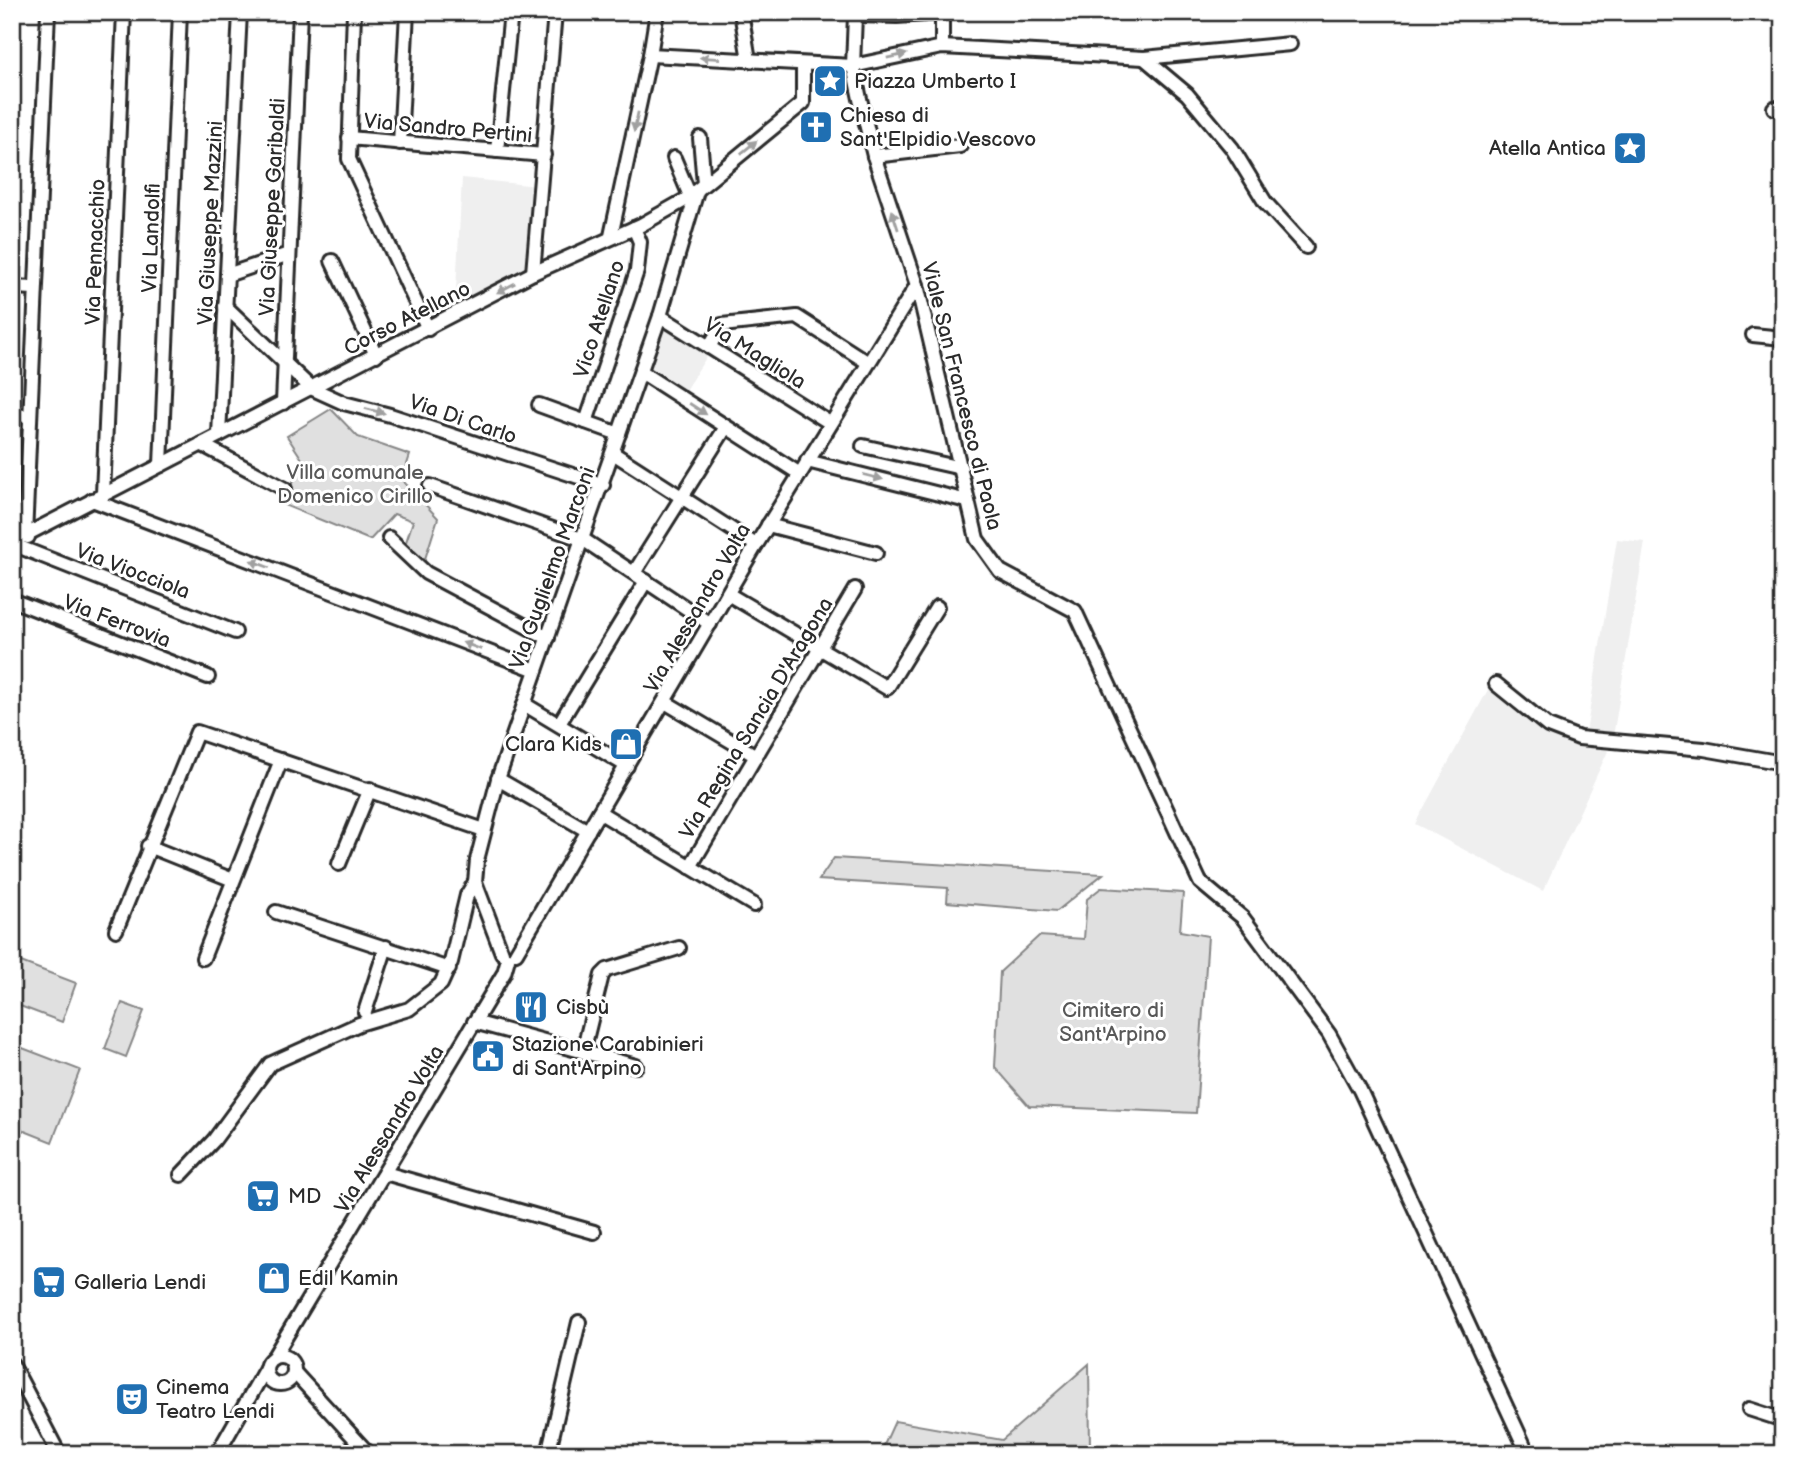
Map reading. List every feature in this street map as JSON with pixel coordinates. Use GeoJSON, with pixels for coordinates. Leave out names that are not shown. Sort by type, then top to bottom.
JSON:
{"type":"FeatureCollection","features":[{"type":"Feature","properties":{"kind":"street"},"geometry":{"type":"LineString","coordinates":[[17,543],[29,416],[48,12]]}},
{"type":"Feature","properties":{"kind":"street","name":"Via Pennacchio"},"geometry":{"type":"LineString","coordinates":[[98,497],[124,12]]}},
{"type":"Feature","properties":{"kind":"street","name":"Via Landolfi"},"geometry":{"type":"LineString","coordinates":[[161,465],[180,12]]}},
{"type":"Feature","properties":{"kind":"street","name":"Via Giuseppe Mazzini"},"geometry":{"type":"LineString","coordinates":[[219,435],[240,12]]}},
{"type":"Feature","properties":{"kind":"street","name":"Via Giuseppe Garibaldi"},"geometry":{"type":"LineString","coordinates":[[283,403],[300,12]]}},
{"type":"Feature","properties":{"kind":"street"},"geometry":{"type":"LineString","coordinates":[[354,12],[349,159],[428,329]]}},
{"type":"Feature","properties":{"kind":"street"},"geometry":{"type":"LineString","coordinates":[[400,143],[407,12]]}},
{"type":"Feature","properties":{"kind":"street"},"geometry":{"type":"LineString","coordinates":[[497,151],[511,12]]}},
{"type":"Feature","properties":{"kind":"street"},"geometry":{"type":"LineString","coordinates":[[534,273],[555,12]]}},
{"type":"Feature","properties":{"kind":"street"},"geometry":{"type":"LineString","coordinates":[[611,236],[657,12]]}},
{"type":"Feature","properties":{"kind":"street"},"geometry":{"type":"LineString","coordinates":[[741,12],[749,60]]}},
{"type":"Feature","properties":{"kind":"street"},"geometry":{"type":"LineString","coordinates":[[853,66],[855,15],[942,13],[942,47]]}},
{"type":"Feature","properties":{"kind":"street"},"geometry":{"type":"LineString","coordinates":[[650,55],[853,66],[942,47],[1144,58],[1290,44]]}},
{"type":"Feature","properties":{"kind":"street"},"geometry":{"type":"LineString","coordinates":[[1144,58],[1187,94],[1232,148],[1265,202],[1306,247]]}},
{"type":"Feature","properties":{"kind":"street","name":"Corso Atellano"},"geometry":{"type":"LineString","coordinates":[[17,543],[98,497],[534,273],[611,236],[634,228],[672,207],[697,190],[803,103],[803,64]]}},
{"type":"Feature","properties":{"kind":"street","name":"Viale San Francesco di Paola"},"geometry":{"type":"LineString","coordinates":[[853,66],[874,156],[917,285],[977,539],[1000,572],[1075,611],[1200,882],[1243,918],[1329,1034],[1360,1090],[1528,1454]]}},
{"type":"Feature","properties":{"kind":"street","name":"Via Sandro Pertini"},"geometry":{"type":"LineString","coordinates":[[349,138],[544,155]]}},
{"type":"Feature","properties":{"kind":"street"},"geometry":{"type":"LineString","coordinates":[[697,190],[700,138]]}},
{"type":"Feature","properties":{"kind":"street"},"geometry":{"type":"LineString","coordinates":[[874,156],[960,146]]}},
{"type":"Feature","properties":{"kind":"street"},"geometry":{"type":"LineString","coordinates":[[674,158],[697,190]]}},
{"type":"Feature","properties":{"kind":"street","name":"Via Guglielmo Marconi"},"geometry":{"type":"LineString","coordinates":[[449,969],[467,895],[475,882],[484,830],[498,779],[603,485],[660,316],[697,190]]}},
{"type":"Feature","properties":{"kind":"street"},"geometry":{"type":"LineString","coordinates":[[672,207],[691,211]]}},
{"type":"Feature","properties":{"kind":"street","name":"Vico Atellano"},"geometry":{"type":"LineString","coordinates":[[586,422],[637,271],[640,242],[634,228]]}},
{"type":"Feature","properties":{"kind":"street"},"geometry":{"type":"LineString","coordinates":[[227,275],[289,254]]}},
{"type":"Feature","properties":{"kind":"street"},"geometry":{"type":"LineString","coordinates":[[332,261],[376,355]]}},
{"type":"Feature","properties":{"kind":"street","name":"Via Alessandro Volta"},"geometry":{"type":"LineString","coordinates":[[217,1454],[504,973],[506,950],[589,831],[768,525],[917,285]]}},
{"type":"Feature","properties":{"kind":"street"},"geometry":{"type":"LineString","coordinates":[[12,287],[35,288]]}},
{"type":"Feature","properties":{"kind":"street","name":"Via Di Carlo"},"geometry":{"type":"LineString","coordinates":[[225,306],[312,388],[344,403],[390,415],[603,485]]}},
{"type":"Feature","properties":{"kind":"street","name":"Via Magliola"},"geometry":{"type":"LineString","coordinates":[[660,316],[830,423]]}},
{"type":"Feature","properties":{"kind":"street"},"geometry":{"type":"LineString","coordinates":[[709,347],[722,325],[797,317],[867,362]]}},
{"type":"Feature","properties":{"kind":"street"},"geometry":{"type":"LineString","coordinates":[[1753,335],[1783,338]]}},
{"type":"Feature","properties":{"kind":"street"},"geometry":{"type":"LineString","coordinates":[[641,372],[800,474]]}},
{"type":"Feature","properties":{"kind":"street"},"geometry":{"type":"LineString","coordinates":[[539,404],[619,435]]}},
{"type":"Feature","properties":{"kind":"street"},"geometry":{"type":"LineString","coordinates":[[12,415],[29,416]]}},
{"type":"Feature","properties":{"kind":"street"},"geometry":{"type":"LineString","coordinates":[[634,573],[726,427]]}},
{"type":"Feature","properties":{"kind":"street"},"geometry":{"type":"LineString","coordinates":[[201,444],[285,489]]}},
{"type":"Feature","properties":{"kind":"street"},"geometry":{"type":"LineString","coordinates":[[863,446],[961,468]]}},
{"type":"Feature","properties":{"kind":"street"},"geometry":{"type":"LineString","coordinates":[[613,453],[756,545]]}},
{"type":"Feature","properties":{"kind":"street"},"geometry":{"type":"LineString","coordinates":[[807,461],[967,501]]}},
{"type":"Feature","properties":{"kind":"street"},"geometry":{"type":"LineString","coordinates":[[430,486],[584,540],[710,624]]}},
{"type":"Feature","properties":{"kind":"street"},"geometry":{"type":"LineString","coordinates":[[98,497],[536,670]]}},
{"type":"Feature","properties":{"kind":"street"},"geometry":{"type":"LineString","coordinates":[[768,525],[876,553]]}},
{"type":"Feature","properties":{"kind":"street"},"geometry":{"type":"LineString","coordinates":[[389,538],[426,573],[548,638]]}},
{"type":"Feature","properties":{"kind":"street","name":"Via Viocciola"},"geometry":{"type":"LineString","coordinates":[[17,543],[235,632]]}},
{"type":"Feature","properties":{"kind":"street"},"geometry":{"type":"LineString","coordinates":[[559,724],[646,581]]}},
{"type":"Feature","properties":{"kind":"street","name":"Via Regina Sancia D'Aragona"},"geometry":{"type":"LineString","coordinates":[[690,867],[856,589]]}},
{"type":"Feature","properties":{"kind":"street"},"geometry":{"type":"LineString","coordinates":[[728,594],[887,688],[937,607]]}},
{"type":"Feature","properties":{"kind":"street","name":"Via Ferrovia"},"geometry":{"type":"LineString","coordinates":[[12,600],[208,677]]}},
{"type":"Feature","properties":{"kind":"street"},"geometry":{"type":"LineString","coordinates":[[1496,684],[1548,726],[1579,738],[1704,749],[1783,763]]}},
{"type":"Feature","properties":{"kind":"street"},"geometry":{"type":"LineString","coordinates":[[665,702],[756,756]]}},
{"type":"Feature","properties":{"kind":"street"},"geometry":{"type":"LineString","coordinates":[[524,704],[627,766]]}},
{"type":"Feature","properties":{"kind":"street"},"geometry":{"type":"LineString","coordinates":[[116,930],[148,846],[197,732],[484,830]]}},
{"type":"Feature","properties":{"kind":"street"},"geometry":{"type":"LineString","coordinates":[[203,958],[281,760]]}},
{"type":"Feature","properties":{"kind":"street"},"geometry":{"type":"LineString","coordinates":[[498,779],[589,831]]}},
{"type":"Feature","properties":{"kind":"street"},"geometry":{"type":"LineString","coordinates":[[339,864],[370,789]]}},
{"type":"Feature","properties":{"kind":"street"},"geometry":{"type":"LineString","coordinates":[[599,812],[754,905]]}},
{"type":"Feature","properties":{"kind":"street"},"geometry":{"type":"LineString","coordinates":[[148,846],[233,880]]}},
{"type":"Feature","properties":{"kind":"street"},"geometry":{"type":"LineString","coordinates":[[475,882],[506,950]]}},
{"type":"Feature","properties":{"kind":"street"},"geometry":{"type":"LineString","coordinates":[[181,1175],[214,1140],[264,1068],[359,1024],[409,1009],[441,984],[449,969],[276,912]]}},
{"type":"Feature","properties":{"kind":"street"},"geometry":{"type":"LineString","coordinates":[[365,1012],[386,947]]}},
{"type":"Feature","properties":{"kind":"street"},"geometry":{"type":"LineString","coordinates":[[583,1052],[602,975],[607,970],[679,948]]}},
{"type":"Feature","properties":{"kind":"street"},"geometry":{"type":"LineString","coordinates":[[474,1022],[636,1066]]}},
{"type":"Feature","properties":{"kind":"street"},"geometry":{"type":"LineString","coordinates":[[1783,1141],[1783,1155]]}},
{"type":"Feature","properties":{"kind":"street"},"geometry":{"type":"LineString","coordinates":[[385,1173],[594,1232]]}},
{"type":"Feature","properties":{"kind":"street","name":"Via Alessandro Volta"},"geometry":{"type":"LineString","coordinates":[[290,1372],[289,1346],[299,1318]]}},
{"type":"Feature","properties":{"kind":"street"},"geometry":{"type":"LineString","coordinates":[[548,1454],[579,1322]]}},
{"type":"Feature","properties":{"kind":"street"},"geometry":{"type":"LineString","coordinates":[[290,1372],[272,1383],[267,1377],[270,1363],[290,1372],[369,1454]]}},
{"type":"Feature","properties":{"kind":"street"},"geometry":{"type":"LineString","coordinates":[[12,1364],[59,1454]]}},
{"type":"Feature","properties":{"kind":"street","name":"Via Alessandro Volta"},"geometry":{"type":"LineString","coordinates":[[250,1397],[258,1389],[272,1383]]}},
{"type":"Feature","properties":{"kind":"street"},"geometry":{"type":"LineString","coordinates":[[1749,1409],[1783,1420]]}},
{"type":"Feature","properties":{"kind":"shaded area"},"geometry":{"type":"Polygon","coordinates":[[[462,178],[537,186],[529,270],[455,308],[462,178]]]}},
{"type":"Feature","properties":{"kind":"shaded area"},"geometry":{"type":"Polygon","coordinates":[[[661,324],[709,353],[682,395],[645,371],[661,324]]]}},
{"type":"Feature","properties":{"kind":"shaded area"},"geometry":{"type":"Polygon","coordinates":[[[1617,539],[1645,542],[1613,737],[1586,733],[1617,539]]]}},
{"type":"Feature","properties":{"kind":"shaded area"},"geometry":{"type":"Polygon","coordinates":[[[1490,686],[1504,701],[1543,730],[1608,751],[1543,891],[1415,824],[1490,686]]]}},
{"type":"Feature","properties":{"kind":"green space","name":"Villa comunale Domenico Cirillo"},"geometry":{"type":"Polygon","coordinates":[[[331,409],[358,437],[410,455],[402,480],[438,518],[424,562],[405,545],[413,521],[394,514],[370,540],[284,505],[302,459],[287,436],[331,409]]]}},
{"type":"Feature","properties":{"kind":"green space"},"geometry":{"type":"Polygon","coordinates":[[[834,858],[1103,874],[1057,911],[947,902],[948,888],[819,880],[834,858]]]}},
{"type":"Feature","properties":{"kind":"green space","name":"Cimitero di Sant'Arpino"},"geometry":{"type":"Polygon","coordinates":[[[1101,888],[1183,893],[1180,931],[1208,936],[1196,1113],[1029,1106],[995,1067],[1000,972],[1039,936],[1084,939],[1087,899],[1101,888]]]}},
{"type":"Feature","properties":{"kind":"green space"},"geometry":{"type":"Polygon","coordinates":[[[13,959],[76,983],[62,1022],[12,1003],[13,959]]]}},
{"type":"Feature","properties":{"kind":"green space"},"geometry":{"type":"Polygon","coordinates":[[[122,1003],[144,1011],[126,1057],[105,1049],[122,1003]]]}},
{"type":"Feature","properties":{"kind":"green space"},"geometry":{"type":"Polygon","coordinates":[[[12,1044],[80,1070],[52,1142],[12,1126],[12,1044]]]}},
{"type":"Feature","properties":{"kind":"green space"},"geometry":{"type":"Polygon","coordinates":[[[1089,1364],[1090,1449],[1138,1445],[1136,1454],[880,1454],[895,1421],[1002,1440],[1089,1364]]]}},
{"type":"Feature","properties":{"kind":"railway"},"geometry":{"type":"LineString","coordinates":[[12,1437],[20,1454]]}},
{"type":"Feature","properties":{"kind":"place","name":"Piazza Umberto I"},"geometry":{"type":"Point","coordinates":[830,81]}},
{"type":"Feature","properties":{"kind":"place","name":"Chiesa di Sant'Elpidio Vescovo"},"geometry":{"type":"Point","coordinates":[816,127]}},
{"type":"Feature","properties":{"kind":"place","name":"Atella Antica"},"geometry":{"type":"Point","coordinates":[1630,148]}},
{"type":"Feature","properties":{"kind":"place","name":"Clara Kids"},"geometry":{"type":"Point","coordinates":[626,744]}},
{"type":"Feature","properties":{"kind":"place","name":"Cisbù"},"geometry":{"type":"Point","coordinates":[531,1007]}},
{"type":"Feature","properties":{"kind":"place","name":"Stazione Carabinieri di Sant'Arpino"},"geometry":{"type":"Point","coordinates":[488,1056]}},
{"type":"Feature","properties":{"kind":"place","name":"MD"},"geometry":{"type":"Point","coordinates":[263,1196]}},
{"type":"Feature","properties":{"kind":"place","name":"Edil Kamin"},"geometry":{"type":"Point","coordinates":[274,1278]}},
{"type":"Feature","properties":{"kind":"place","name":"Galleria Lendi"},"geometry":{"type":"Point","coordinates":[49,1282]}},
{"type":"Feature","properties":{"kind":"place","name":"Cinema Teatro Lendi"},"geometry":{"type":"Point","coordinates":[132,1399]}}]}
